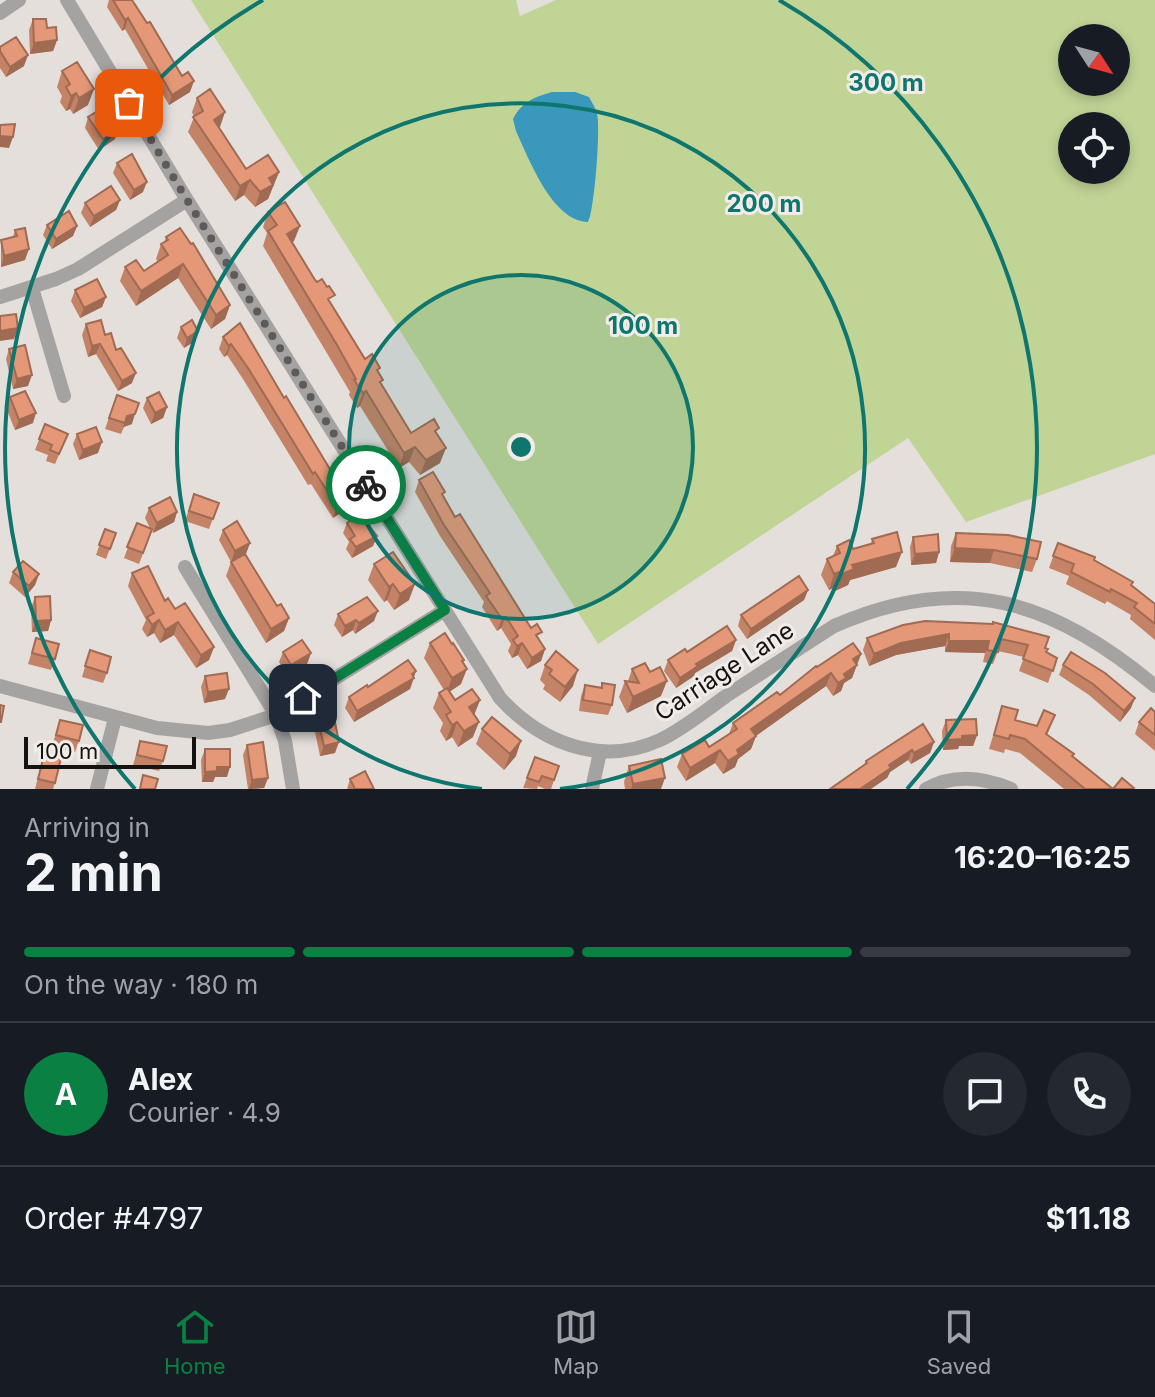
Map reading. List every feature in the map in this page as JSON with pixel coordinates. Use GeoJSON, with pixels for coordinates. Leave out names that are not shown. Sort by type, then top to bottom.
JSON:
{"type":"FeatureCollection","features":[{"type":"Feature","properties":{"kind":"street"},"geometry":{"type":"LineString","coordinates":[[0,13],[19,0]]}},
{"type":"Feature","properties":{"kind":"street","name":"Carriage Lane"},"geometry":{"type":"LineString","coordinates":[[67,0],[187,200],[500,698],[517,717],[549,738],[600,752],[638,747],[664,738],[834,626],[875,610],[929,599],[990,601],[1021,606],[1051,617],[1108,649],[1155,686]]}},
{"type":"Feature","properties":{"kind":"street"},"geometry":{"type":"LineString","coordinates":[[0,297],[78,269],[187,200]]}},
{"type":"Feature","properties":{"kind":"street"},"geometry":{"type":"LineString","coordinates":[[32,288],[64,396]]}},
{"type":"Feature","properties":{"kind":"street"},"geometry":{"type":"LineString","coordinates":[[185,567],[276,715],[285,741],[293,789]]}},
{"type":"Feature","properties":{"kind":"street"},"geometry":{"type":"LineString","coordinates":[[0,686],[157,728],[208,733],[249,726],[276,715],[445,610]]}},
{"type":"Feature","properties":{"kind":"street"},"geometry":{"type":"LineString","coordinates":[[97,789],[115,718]]}},
{"type":"Feature","properties":{"kind":"street"},"geometry":{"type":"LineString","coordinates":[[592,789],[600,752]]}},
{"type":"Feature","properties":{"kind":"street"},"geometry":{"type":"LineString","coordinates":[[926,789],[958,779],[978,778],[1011,789]]}},
{"type":"Feature","properties":{"kind":"green space"},"geometry":{"type":"Polygon","coordinates":[[[191,0],[516,0],[520,16],[556,0],[1155,0],[1155,454],[966,522],[908,438],[598,644],[191,0]]]}},
{"type":"Feature","properties":{"kind":"water"},"geometry":{"type":"Polygon","coordinates":[[[552,92],[575,92],[589,97],[596,112],[596,170],[588,222],[575,219],[553,200],[543,187],[516,131],[513,119],[520,108],[534,98],[552,92]]]}},
{"type":"Feature","properties":{"kind":"building"},"geometry":{"type":"Polygon","coordinates":[[[113,0],[132,0],[147,23],[150,22],[182,76],[188,72],[194,81],[172,95],[128,18],[125,20],[113,0]]]}},
{"type":"Feature","properties":{"kind":"building"},"geometry":{"type":"Polygon","coordinates":[[[33,19],[46,19],[47,28],[56,27],[57,40],[34,43],[33,19]]]}},
{"type":"Feature","properties":{"kind":"building"},"geometry":{"type":"Polygon","coordinates":[[[16,37],[28,55],[10,67],[0,47],[16,37]]]}},
{"type":"Feature","properties":{"kind":"building"},"geometry":{"type":"Polygon","coordinates":[[[77,62],[94,89],[79,98],[76,93],[71,96],[66,87],[70,84],[62,71],[77,62]]]}},
{"type":"Feature","properties":{"kind":"building"},"geometry":{"type":"Polygon","coordinates":[[[210,89],[225,112],[214,120],[246,169],[268,155],[279,172],[269,178],[273,185],[260,192],[250,180],[240,186],[193,117],[203,111],[197,98],[210,89]]]}},
{"type":"Feature","properties":{"kind":"building"},"geometry":{"type":"Polygon","coordinates":[[[104,107],[118,129],[103,139],[88,117],[104,107]]]}},
{"type":"Feature","properties":{"kind":"building"},"geometry":{"type":"Polygon","coordinates":[[[15,124],[13,137],[0,136],[0,125],[15,124]]]}},
{"type":"Feature","properties":{"kind":"building"},"geometry":{"type":"Polygon","coordinates":[[[132,154],[147,182],[134,190],[117,163],[132,154]]]}},
{"type":"Feature","properties":{"kind":"building"},"geometry":{"type":"Polygon","coordinates":[[[111,186],[120,200],[94,216],[85,203],[111,186]]]}},
{"type":"Feature","properties":{"kind":"building"},"geometry":{"type":"Polygon","coordinates":[[[285,202],[300,226],[287,234],[315,280],[322,279],[335,295],[328,299],[365,359],[372,354],[380,368],[377,370],[383,380],[380,382],[411,433],[434,419],[439,428],[435,431],[446,448],[426,460],[415,447],[404,453],[366,391],[363,393],[354,380],[337,345],[268,231],[277,225],[268,212],[285,202]]]}},
{"type":"Feature","properties":{"kind":"building"},"geometry":{"type":"Polygon","coordinates":[[[69,211],[77,226],[56,239],[47,225],[69,211]]]}},
{"type":"Feature","properties":{"kind":"building"},"geometry":{"type":"Polygon","coordinates":[[[25,228],[29,249],[4,256],[1,240],[17,236],[15,230],[25,228]]]}},
{"type":"Feature","properties":{"kind":"building"},"geometry":{"type":"Polygon","coordinates":[[[180,228],[193,243],[230,305],[216,315],[183,264],[141,291],[125,267],[136,260],[144,271],[168,255],[161,244],[180,228]]]}},
{"type":"Feature","properties":{"kind":"building"},"geometry":{"type":"Polygon","coordinates":[[[97,279],[106,297],[84,308],[75,290],[97,279]]]}},
{"type":"Feature","properties":{"kind":"building"},"geometry":{"type":"Polygon","coordinates":[[[16,314],[18,328],[0,331],[0,316],[16,314]]]}},
{"type":"Feature","properties":{"kind":"building"},"geometry":{"type":"Polygon","coordinates":[[[101,320],[105,335],[111,333],[116,350],[121,348],[136,373],[122,381],[100,344],[92,346],[86,324],[101,320]]]}},
{"type":"Feature","properties":{"kind":"building"},"geometry":{"type":"Polygon","coordinates":[[[192,320],[198,331],[187,338],[181,327],[192,320]]]}},
{"type":"Feature","properties":{"kind":"building"},"geometry":{"type":"Polygon","coordinates":[[[240,323],[334,476],[338,474],[350,497],[337,506],[315,472],[313,474],[248,368],[223,337],[240,323]]]}},
{"type":"Feature","properties":{"kind":"building"},"geometry":{"type":"Polygon","coordinates":[[[25,345],[32,375],[17,379],[9,349],[25,345]]]}},
{"type":"Feature","properties":{"kind":"building"},"geometry":{"type":"Polygon","coordinates":[[[25,391],[36,413],[19,420],[10,397],[25,391]]]}},
{"type":"Feature","properties":{"kind":"building"},"geometry":{"type":"Polygon","coordinates":[[[159,392],[167,407],[155,413],[147,398],[159,392]]]}},
{"type":"Feature","properties":{"kind":"building"},"geometry":{"type":"Polygon","coordinates":[[[117,395],[139,403],[135,414],[127,416],[125,423],[109,418],[117,395]]]}},
{"type":"Feature","properties":{"kind":"building"},"geometry":{"type":"Polygon","coordinates":[[[45,424],[68,434],[59,454],[50,450],[52,445],[39,439],[45,424]]]}},
{"type":"Feature","properties":{"kind":"building"},"geometry":{"type":"Polygon","coordinates":[[[96,427],[102,442],[83,450],[77,434],[96,427]]]}},
{"type":"Feature","properties":{"kind":"building"},"geometry":{"type":"Polygon","coordinates":[[[433,472],[455,517],[460,514],[531,628],[537,624],[542,632],[536,635],[545,649],[532,658],[522,643],[517,646],[513,640],[518,636],[506,617],[502,619],[486,596],[490,593],[444,525],[419,480],[433,472]]]}},
{"type":"Feature","properties":{"kind":"building"},"geometry":{"type":"Polygon","coordinates":[[[194,494],[219,503],[213,519],[189,511],[194,494]]]}},
{"type":"Feature","properties":{"kind":"building"},"geometry":{"type":"Polygon","coordinates":[[[170,497],[177,512],[157,523],[149,508],[170,497]]]}},
{"type":"Feature","properties":{"kind":"building"},"geometry":{"type":"Polygon","coordinates":[[[360,514],[377,536],[356,547],[350,539],[355,536],[347,523],[360,514]]]}},
{"type":"Feature","properties":{"kind":"building"},"geometry":{"type":"Polygon","coordinates":[[[237,521],[250,543],[235,551],[223,530],[237,521]]]}},
{"type":"Feature","properties":{"kind":"building"},"geometry":{"type":"Polygon","coordinates":[[[137,523],[152,529],[143,553],[127,547],[137,523]]]}},
{"type":"Feature","properties":{"kind":"building"},"geometry":{"type":"Polygon","coordinates":[[[105,529],[116,533],[110,549],[99,545],[105,529]]]}},
{"type":"Feature","properties":{"kind":"building"},"geometry":{"type":"Polygon","coordinates":[[[897,532],[902,552],[852,565],[854,569],[840,575],[839,572],[834,574],[827,559],[840,553],[837,546],[849,540],[853,549],[874,543],[872,539],[897,532]]]}},
{"type":"Feature","properties":{"kind":"building"},"geometry":{"type":"Polygon","coordinates":[[[956,533],[1008,535],[1041,542],[1037,559],[994,550],[955,548],[956,533]]]}},
{"type":"Feature","properties":{"kind":"building"},"geometry":{"type":"Polygon","coordinates":[[[938,534],[939,552],[915,554],[913,537],[938,534]]]}},
{"type":"Feature","properties":{"kind":"building"},"geometry":{"type":"Polygon","coordinates":[[[1058,543],[1095,557],[1094,560],[1133,582],[1131,585],[1155,604],[1155,624],[1134,607],[1137,603],[1071,572],[1074,564],[1053,556],[1058,543]]]}},
{"type":"Feature","properties":{"kind":"building"},"geometry":{"type":"Polygon","coordinates":[[[393,552],[415,584],[400,594],[393,584],[389,587],[374,564],[393,552]]]}},
{"type":"Feature","properties":{"kind":"building"},"geometry":{"type":"Polygon","coordinates":[[[245,554],[277,606],[281,604],[289,618],[271,629],[231,562],[245,554]]]}},
{"type":"Feature","properties":{"kind":"building"},"geometry":{"type":"Polygon","coordinates":[[[23,561],[39,574],[29,586],[13,572],[23,561]]]}},
{"type":"Feature","properties":{"kind":"building"},"geometry":{"type":"Polygon","coordinates":[[[148,566],[165,601],[168,598],[175,609],[185,603],[214,647],[201,655],[178,622],[165,630],[159,620],[152,625],[147,617],[154,613],[132,573],[148,566]]]}},
{"type":"Feature","properties":{"kind":"building"},"geometry":{"type":"Polygon","coordinates":[[[799,576],[808,590],[751,629],[741,615],[799,576]]]}},
{"type":"Feature","properties":{"kind":"building"},"geometry":{"type":"Polygon","coordinates":[[[50,596],[51,620],[36,621],[35,597],[50,596]]]}},
{"type":"Feature","properties":{"kind":"building"},"geometry":{"type":"Polygon","coordinates":[[[367,597],[378,611],[359,623],[356,620],[345,626],[338,614],[367,597]]]}},
{"type":"Feature","properties":{"kind":"building"},"geometry":{"type":"Polygon","coordinates":[[[925,621],[993,622],[1049,637],[1046,652],[1057,658],[1053,671],[1023,659],[1028,645],[1001,639],[998,652],[987,650],[989,641],[949,641],[949,634],[901,643],[874,654],[867,638],[925,621]]]}},
{"type":"Feature","properties":{"kind":"building"},"geometry":{"type":"Polygon","coordinates":[[[727,626],[736,640],[696,664],[698,666],[680,678],[668,660],[685,649],[687,652],[727,626]]]}},
{"type":"Feature","properties":{"kind":"building"},"geometry":{"type":"Polygon","coordinates":[[[445,633],[467,669],[452,678],[430,643],[445,633]]]}},
{"type":"Feature","properties":{"kind":"building"},"geometry":{"type":"Polygon","coordinates":[[[36,638],[59,644],[55,659],[32,653],[36,638]]]}},
{"type":"Feature","properties":{"kind":"building"},"geometry":{"type":"Polygon","coordinates":[[[302,640],[311,653],[291,665],[283,652],[302,640]]]}},
{"type":"Feature","properties":{"kind":"building"},"geometry":{"type":"Polygon","coordinates":[[[853,643],[861,654],[853,659],[857,665],[844,674],[846,678],[838,683],[831,673],[751,729],[756,736],[728,761],[720,750],[690,768],[682,754],[705,740],[709,747],[737,729],[733,723],[777,692],[780,695],[816,666],[853,643]]]}},
{"type":"Feature","properties":{"kind":"building"},"geometry":{"type":"Polygon","coordinates":[[[90,650],[111,657],[107,673],[85,666],[90,650]]]}},
{"type":"Feature","properties":{"kind":"building"},"geometry":{"type":"Polygon","coordinates":[[[556,651],[578,670],[565,687],[549,674],[552,670],[545,665],[556,651]]]}},
{"type":"Feature","properties":{"kind":"building"},"geometry":{"type":"Polygon","coordinates":[[[1071,652],[1105,673],[1135,698],[1124,711],[1093,684],[1063,665],[1071,652]]]}},
{"type":"Feature","properties":{"kind":"building"},"geometry":{"type":"Polygon","coordinates":[[[408,660],[416,671],[412,674],[414,678],[357,711],[349,697],[408,660]]]}},
{"type":"Feature","properties":{"kind":"building"},"geometry":{"type":"Polygon","coordinates":[[[645,663],[650,672],[660,667],[667,681],[633,697],[625,681],[639,683],[632,669],[645,663]]]}},
{"type":"Feature","properties":{"kind":"building"},"geometry":{"type":"Polygon","coordinates":[[[227,673],[229,689],[208,692],[205,676],[227,673]]]}},
{"type":"Feature","properties":{"kind":"building"},"geometry":{"type":"Polygon","coordinates":[[[602,683],[615,685],[612,705],[583,700],[585,685],[602,688],[602,683]]]}},
{"type":"Feature","properties":{"kind":"building"},"geometry":{"type":"Polygon","coordinates":[[[447,688],[455,700],[472,689],[480,700],[469,707],[479,722],[464,731],[457,722],[452,725],[446,715],[451,712],[439,693],[447,688]]]}},
{"type":"Feature","properties":{"kind":"building"},"geometry":{"type":"Polygon","coordinates":[[[0,705],[4,706],[1,722],[0,722],[0,705]]]}},
{"type":"Feature","properties":{"kind":"building"},"geometry":{"type":"Polygon","coordinates":[[[1002,706],[1018,710],[1015,720],[1037,726],[1044,710],[1055,715],[1046,734],[1113,789],[1085,789],[1025,739],[994,735],[1002,706]]]}},
{"type":"Feature","properties":{"kind":"building"},"geometry":{"type":"Polygon","coordinates":[[[1151,708],[1155,712],[1155,735],[1139,722],[1151,708]]]}},
{"type":"Feature","properties":{"kind":"building"},"geometry":{"type":"Polygon","coordinates":[[[333,713],[339,742],[324,746],[317,717],[333,713]]]}},
{"type":"Feature","properties":{"kind":"building"},"geometry":{"type":"Polygon","coordinates":[[[492,717],[521,741],[510,754],[482,729],[492,717]]]}},
{"type":"Feature","properties":{"kind":"building"},"geometry":{"type":"Polygon","coordinates":[[[976,719],[977,735],[947,740],[946,720],[976,719]]]}},
{"type":"Feature","properties":{"kind":"building"},"geometry":{"type":"Polygon","coordinates":[[[60,720],[83,725],[79,741],[56,735],[60,720]]]}},
{"type":"Feature","properties":{"kind":"building"},"geometry":{"type":"Polygon","coordinates":[[[923,724],[934,742],[914,753],[912,750],[860,789],[830,789],[866,761],[923,724]]]}},
{"type":"Feature","properties":{"kind":"building"},"geometry":{"type":"Polygon","coordinates":[[[140,741],[167,746],[163,761],[137,755],[140,741]]]}},
{"type":"Feature","properties":{"kind":"building"},"geometry":{"type":"Polygon","coordinates":[[[263,742],[268,778],[252,780],[247,745],[263,742]]]}},
{"type":"Feature","properties":{"kind":"building"},"geometry":{"type":"Polygon","coordinates":[[[205,749],[230,749],[230,767],[217,767],[217,771],[205,772],[205,749]]]}},
{"type":"Feature","properties":{"kind":"building"},"geometry":{"type":"Polygon","coordinates":[[[44,755],[61,758],[55,783],[38,779],[44,755]]]}},
{"type":"Feature","properties":{"kind":"building"},"geometry":{"type":"Polygon","coordinates":[[[535,757],[559,766],[554,780],[542,776],[539,782],[527,778],[535,757]]]}},
{"type":"Feature","properties":{"kind":"building"},"geometry":{"type":"Polygon","coordinates":[[[661,759],[665,778],[633,784],[629,766],[661,759]]]}},
{"type":"Feature","properties":{"kind":"building"},"geometry":{"type":"Polygon","coordinates":[[[365,771],[374,789],[355,789],[350,779],[365,771]]]}},
{"type":"Feature","properties":{"kind":"building"},"geometry":{"type":"Polygon","coordinates":[[[143,775],[158,779],[155,789],[140,789],[143,775]]]}},
{"type":"Feature","properties":{"kind":"building"},"geometry":{"type":"Polygon","coordinates":[[[1122,778],[1134,788],[1133,789],[1113,789],[1122,778]]]}},
{"type":"Feature","properties":{"kind":"way so far"},"geometry":{"type":"LineString","coordinates":[[129,103],[366,485]]}},
{"type":"Feature","properties":{"kind":"route"},"geometry":{"type":"LineString","coordinates":[[303,698],[445,610],[366,485]]}}]}
